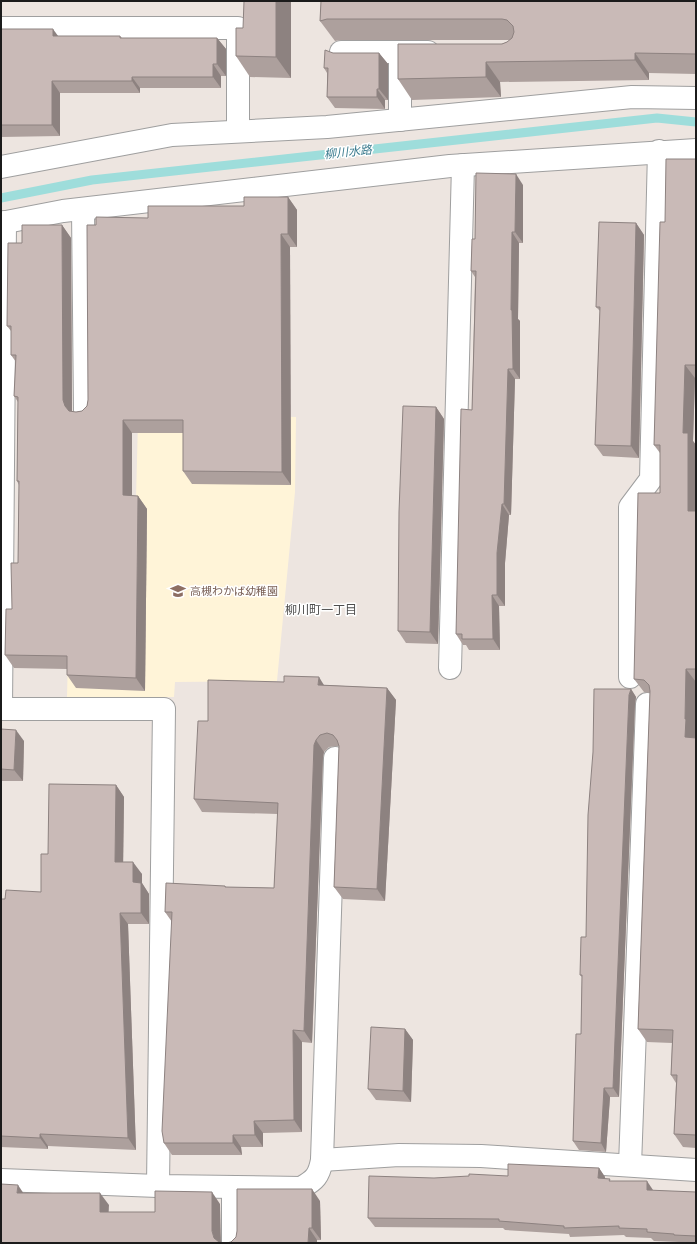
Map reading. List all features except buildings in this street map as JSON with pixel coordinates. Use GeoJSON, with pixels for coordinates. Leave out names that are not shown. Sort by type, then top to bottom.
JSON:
{"type":"FeatureCollection","features":[{"type":"Feature","properties":{"kind":"street"},"geometry":{"type":"LineString","coordinates":[[1,28],[238,28],[238,130]]}},
{"type":"Feature","properties":{"kind":"street"},"geometry":{"type":"LineString","coordinates":[[341,52],[446,52]]}},
{"type":"Feature","properties":{"kind":"street"},"geometry":{"type":"LineString","coordinates":[[400,52],[400,120]]}},
{"type":"Feature","properties":{"kind":"street"},"geometry":{"type":"LineString","coordinates":[[1,167],[172,135],[238,130],[327,127],[632,97],[696,98]]}},
{"type":"Feature","properties":{"kind":"street"},"geometry":{"type":"LineString","coordinates":[[158,1186],[164,709],[1,709],[3,222],[83,209],[463,165],[659,151],[696,150]]}},
{"type":"Feature","properties":{"kind":"street"},"geometry":{"type":"LineString","coordinates":[[630,676],[630,507],[651,479],[659,151]]}},
{"type":"Feature","properties":{"kind":"street"},"geometry":{"type":"LineString","coordinates":[[450,668],[463,165]]}},
{"type":"Feature","properties":{"kind":"street"},"geometry":{"type":"LineString","coordinates":[[83,209],[85,413]]}},
{"type":"Feature","properties":{"kind":"street"},"geometry":{"type":"LineString","coordinates":[[630,1165],[647,704]]}},
{"type":"Feature","properties":{"kind":"street"},"geometry":{"type":"LineString","coordinates":[[1,1180],[158,1186],[300,1188],[311,1182],[319,1173],[322,1160],[335,758]]}},
{"type":"Feature","properties":{"kind":"street"},"geometry":{"type":"LineString","coordinates":[[322,1160],[399,1155],[481,1156],[696,1170]]}},
{"type":"Feature","properties":{"kind":"street"},"geometry":{"type":"LineString","coordinates":[[233,1187],[233,1243]]}},
{"type":"Feature","properties":{"kind":"shaded area","name":"高槻わかば幼稚園"},"geometry":{"type":"Polygon","coordinates":[[[139,382],[233,415],[296,417],[295,492],[277,681],[175,682],[174,697],[67,697],[72,501],[136,499],[139,382]]]}},
{"type":"Feature","properties":{"kind":"waterway","name":"柳川水路"},"geometry":{"type":"LineString","coordinates":[[1,198],[92,180],[657,118],[696,122]]}},
{"type":"Feature","properties":{"kind":"place","name":"高槻わかば幼稚園"},"geometry":{"type":"Point","coordinates":[178,591]}},
{"type":"Feature","properties":{"kind":"district","name":"柳川町一丁目"},"geometry":{"type":"Point","coordinates":[321,610]}}]}
